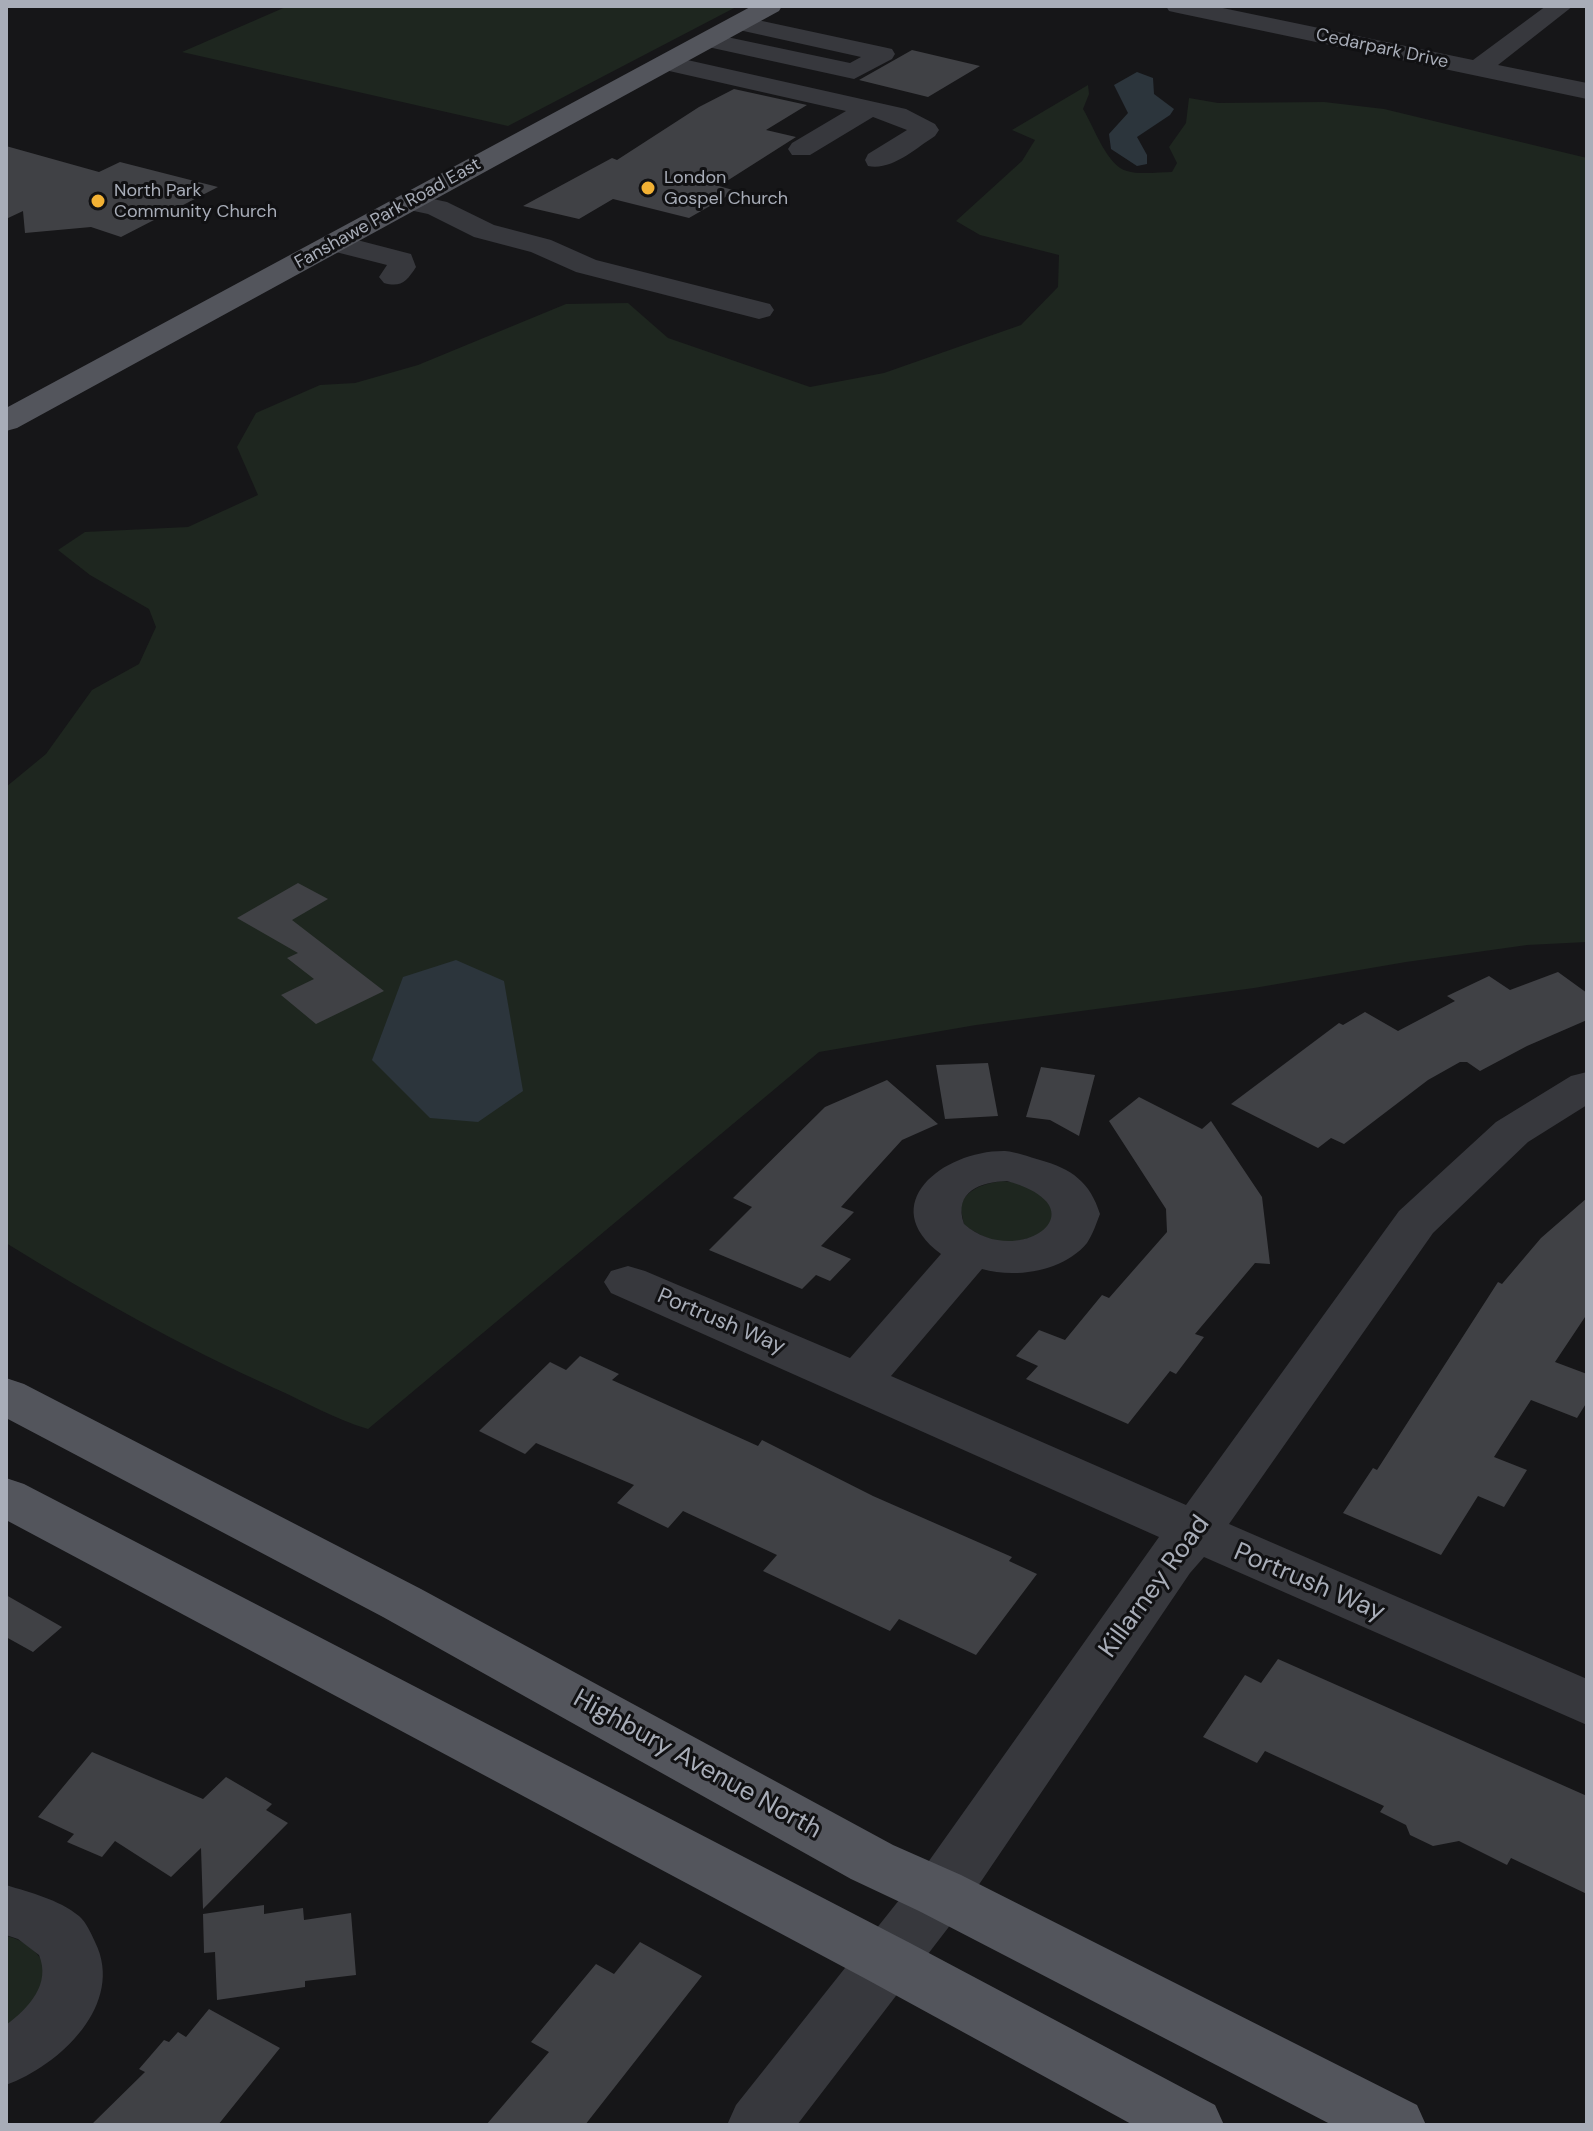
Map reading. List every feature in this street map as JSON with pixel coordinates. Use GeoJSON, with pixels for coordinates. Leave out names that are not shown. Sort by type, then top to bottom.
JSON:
{"type":"FeatureCollection","features":[{"type":"Feature","properties":{"kind":"main road","name":"Fanshawe Park Road East"},"geometry":{"type":"LineString","coordinates":[[6,421],[770,6]]}},
{"type":"Feature","properties":{"kind":"main road","name":"Highbury Avenue North"},"geometry":{"type":"LineString","coordinates":[[6,1396],[402,1603],[872,1862],[940,1893],[1394,2125]]}},
{"type":"Feature","properties":{"kind":"main road"},"geometry":{"type":"LineString","coordinates":[[6,1497],[888,1961],[1192,2125]]}},
{"type":"Feature","properties":{"kind":"street","name":"Cedarpark Drive"},"geometry":{"type":"LineString","coordinates":[[1178,6],[1211,9],[1587,91]]}},
{"type":"Feature","properties":{"kind":"street"},"geometry":{"type":"LineString","coordinates":[[1477,69],[1561,6]]}},
{"type":"Feature","properties":{"kind":"street"},"geometry":{"type":"LineString","coordinates":[[708,40],[854,71],[883,54],[739,23]]}},
{"type":"Feature","properties":{"kind":"street"},"geometry":{"type":"LineString","coordinates":[[665,63],[897,115],[926,130],[878,160]]}},
{"type":"Feature","properties":{"kind":"street"},"geometry":{"type":"LineString","coordinates":[[801,149],[869,109]]}},
{"type":"Feature","properties":{"kind":"street"},"geometry":{"type":"LineString","coordinates":[[410,202],[437,208],[484,231],[541,246],[586,266],[759,310]]}},
{"type":"Feature","properties":{"kind":"street"},"geometry":{"type":"LineString","coordinates":[[334,243],[401,260],[402,267],[394,277]]}},
{"type":"Feature","properties":{"kind":"street","name":"Killarney Road"},"geometry":{"type":"LineString","coordinates":[[759,2125],[940,1893],[1171,1559],[1195,1533],[1416,1222],[1512,1132],[1587,1086]]}},
{"type":"Feature","properties":{"kind":"street"},"geometry":{"type":"LineString","coordinates":[[858,1381],[971,1251]]}},
{"type":"Feature","properties":{"kind":"street","name":"Portrush Way"},"geometry":{"type":"LineString","coordinates":[[628,1282],[1587,1703]]}},
{"type":"Feature","properties":{"kind":"street"},"geometry":{"type":"LineString","coordinates":[[6,1910],[33,1916],[55,1929],[69,1949],[74,1973],[68,1999],[53,2025],[30,2046],[6,2058]]}},
{"type":"Feature","properties":{"kind":"shaded area"},"geometry":{"type":"Polygon","coordinates":[[[288,6],[738,6],[508,126],[182,52],[288,6]]]}},
{"type":"Feature","properties":{"kind":"shaded area"},"geometry":{"type":"Polygon","coordinates":[[[1137,72],[1153,78],[1154,94],[1174,109],[1137,137],[1147,155],[1147,164],[1137,166],[1111,149],[1109,134],[1128,113],[1114,85],[1137,72]]]}},
{"type":"Feature","properties":{"kind":"shaded area"},"geometry":{"type":"Polygon","coordinates":[[[1088,85],[1089,94],[1083,109],[1113,162],[1132,172],[1172,172],[1177,163],[1169,147],[1186,123],[1189,98],[1218,103],[1324,102],[1384,109],[1587,158],[1587,942],[1527,945],[1406,962],[1254,988],[976,1025],[819,1052],[368,1429],[320,1410],[171,1338],[6,1243],[6,787],[46,754],[92,690],[139,664],[156,627],[149,609],[90,575],[58,550],[85,532],[188,527],[258,495],[237,447],[256,413],[320,385],[355,383],[418,365],[566,304],[628,303],[668,338],[810,387],[884,373],[1021,325],[1058,287],[1059,255],[980,235],[956,221],[1022,161],[1035,140],[1012,130],[1088,85]]]}},
{"type":"Feature","properties":{"kind":"shaded area"},"geometry":{"type":"Polygon","coordinates":[[[456,960],[504,981],[523,1091],[478,1122],[430,1118],[372,1060],[403,977],[456,960]]]}},
{"type":"Feature","properties":{"kind":"shaded area"},"geometry":{"type":"Polygon","coordinates":[[[1002,1181],[1027,1186],[1045,1199],[1055,1214],[1045,1233],[1003,1242],[985,1237],[964,1225],[960,1205],[968,1194],[1002,1181]]]}},
{"type":"Feature","properties":{"kind":"shaded area"},"geometry":{"type":"Polygon","coordinates":[[[6,1936],[23,1942],[38,1955],[46,1971],[46,1980],[37,2000],[6,2033],[6,1936]]]}},
{"type":"Feature","properties":{"kind":"building"},"geometry":{"type":"Polygon","coordinates":[[[912,50],[980,66],[928,97],[859,80],[912,50]]]}},
{"type":"Feature","properties":{"kind":"building"},"geometry":{"type":"Polygon","coordinates":[[[734,89],[807,105],[766,130],[796,137],[719,186],[736,191],[689,218],[613,199],[579,219],[523,206],[612,158],[617,160],[699,107],[734,89]]]}},
{"type":"Feature","properties":{"kind":"building","name":"North Park Community Church"},"geometry":{"type":"Polygon","coordinates":[[[6,146],[99,172],[120,162],[218,187],[121,237],[91,227],[25,233],[23,211],[6,219],[6,146]]]}},
{"type":"Feature","properties":{"kind":"building"},"geometry":{"type":"Polygon","coordinates":[[[298,883],[328,899],[292,920],[384,991],[316,1024],[281,995],[314,979],[287,958],[298,953],[237,918],[298,883]]]}},
{"type":"Feature","properties":{"kind":"building"},"geometry":{"type":"Polygon","coordinates":[[[1558,972],[1587,993],[1587,1020],[1480,1071],[1467,1062],[1460,1062],[1428,1080],[1344,1144],[1331,1138],[1318,1148],[1231,1104],[1339,1023],[1343,1025],[1365,1012],[1398,1031],[1455,1001],[1447,996],[1489,976],[1510,990],[1558,972]]]}},
{"type":"Feature","properties":{"kind":"building"},"geometry":{"type":"Polygon","coordinates":[[[988,1063],[998,1116],[945,1119],[936,1065],[988,1063]]]}},
{"type":"Feature","properties":{"kind":"building"},"geometry":{"type":"Polygon","coordinates":[[[1041,1067],[1095,1075],[1079,1136],[1050,1120],[1026,1117],[1041,1067]]]}},
{"type":"Feature","properties":{"kind":"building"},"geometry":{"type":"Polygon","coordinates":[[[887,1080],[938,1124],[902,1140],[841,1207],[854,1212],[821,1246],[851,1259],[830,1281],[816,1275],[802,1289],[709,1250],[752,1207],[733,1198],[825,1107],[887,1080]]]}},
{"type":"Feature","properties":{"kind":"building"},"geometry":{"type":"Polygon","coordinates":[[[1139,1097],[1202,1129],[1211,1121],[1262,1197],[1270,1264],[1255,1263],[1195,1334],[1204,1337],[1176,1374],[1170,1371],[1128,1424],[1026,1379],[1038,1366],[1016,1356],[1039,1330],[1065,1340],[1102,1295],[1109,1298],[1167,1232],[1166,1209],[1109,1121],[1139,1097]]]}},
{"type":"Feature","properties":{"kind":"building"},"geometry":{"type":"Polygon","coordinates":[[[1587,1198],[1587,1314],[1555,1362],[1587,1374],[1587,1402],[1577,1418],[1531,1400],[1494,1457],[1527,1470],[1504,1507],[1478,1496],[1441,1555],[1343,1513],[1373,1468],[1377,1470],[1498,1282],[1502,1284],[1541,1238],[1587,1198]]]}},
{"type":"Feature","properties":{"kind":"building"},"geometry":{"type":"Polygon","coordinates":[[[580,1356],[619,1374],[612,1380],[758,1446],[762,1440],[873,1496],[1012,1557],[1009,1561],[1037,1574],[976,1655],[899,1619],[890,1631],[763,1571],[777,1555],[683,1511],[668,1528],[617,1503],[634,1485],[536,1443],[525,1454],[479,1431],[550,1362],[566,1370],[580,1356]]]}},
{"type":"Feature","properties":{"kind":"building"},"geometry":{"type":"Polygon","coordinates":[[[6,1595],[62,1627],[33,1652],[6,1637],[6,1595]]]}},
{"type":"Feature","properties":{"kind":"building"},"geometry":{"type":"Polygon","coordinates":[[[1278,1659],[1587,1796],[1587,1894],[1511,1858],[1507,1865],[1459,1841],[1433,1846],[1410,1835],[1406,1825],[1380,1812],[1384,1806],[1265,1751],[1257,1763],[1203,1737],[1245,1675],[1261,1683],[1278,1659]]]}},
{"type":"Feature","properties":{"kind":"building"},"geometry":{"type":"Polygon","coordinates":[[[92,1752],[203,1799],[226,1777],[272,1804],[266,1810],[288,1823],[203,1909],[201,1848],[171,1877],[115,1841],[102,1857],[67,1842],[74,1834],[38,1817],[92,1752]]]}},
{"type":"Feature","properties":{"kind":"building"},"geometry":{"type":"Polygon","coordinates":[[[264,1905],[264,1914],[303,1908],[304,1920],[351,1913],[356,1975],[305,1981],[305,1987],[217,2000],[215,1952],[204,1953],[203,1914],[264,1905]]]}},
{"type":"Feature","properties":{"kind":"building"},"geometry":{"type":"Polygon","coordinates":[[[640,1942],[702,1976],[585,2125],[486,2125],[549,2052],[531,2042],[596,1964],[614,1974],[640,1942]]]}},
{"type":"Feature","properties":{"kind":"building"},"geometry":{"type":"Polygon","coordinates":[[[209,2009],[280,2048],[218,2125],[91,2125],[145,2072],[139,2069],[164,2040],[169,2042],[178,2032],[186,2037],[209,2009]]]}},
{"type":"Feature","properties":{"kind":"place","name":"London Gospel Church"},"geometry":{"type":"Point","coordinates":[648,188]}},
{"type":"Feature","properties":{"kind":"place","name":"North Park Community Church"},"geometry":{"type":"Point","coordinates":[98,201]}}]}
